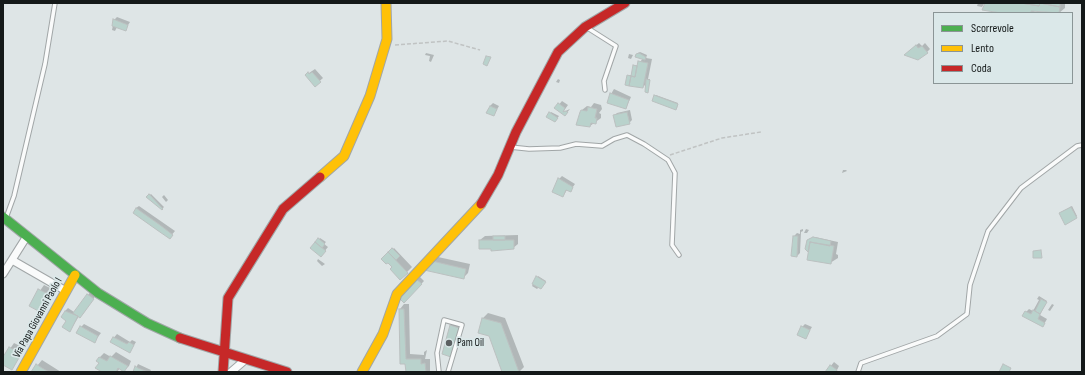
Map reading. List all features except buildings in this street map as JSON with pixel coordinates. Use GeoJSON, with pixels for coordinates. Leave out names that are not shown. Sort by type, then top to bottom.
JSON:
{"type":"FeatureCollection","features":[{"type":"Feature","properties":{"kind":"street"},"geometry":{"type":"LineString","coordinates":[[223,372],[228,298],[284,209],[344,156],[370,96],[387,39],[386,3]]}},
{"type":"Feature","properties":{"kind":"street"},"geometry":{"type":"LineString","coordinates":[[362,372],[383,334],[397,294],[432,255],[480,206],[498,175],[509,147],[534,100],[550,64],[558,52],[585,27],[625,3]]}},
{"type":"Feature","properties":{"kind":"street"},"geometry":{"type":"LineString","coordinates":[[4,218],[75,275],[122,309],[147,323],[176,337],[287,372]]}},
{"type":"Feature","properties":{"kind":"street"},"geometry":{"type":"LineString","coordinates":[[3,274],[27,236]]}},
{"type":"Feature","properties":{"kind":"street"},"geometry":{"type":"LineString","coordinates":[[12,260],[66,291]]}},
{"type":"Feature","properties":{"kind":"street","name":"Via Papa Giovanni Paolo I"},"geometry":{"type":"LineString","coordinates":[[21,372],[75,275]]}},
{"type":"Feature","properties":{"kind":"street"},"geometry":{"type":"LineString","coordinates":[[231,372],[246,360]]}},
{"type":"Feature","properties":{"kind":"lane"},"geometry":{"type":"LineString","coordinates":[[4,218],[11,208],[45,64],[55,3]]}},
{"type":"Feature","properties":{"kind":"lane"},"geometry":{"type":"LineString","coordinates":[[585,27],[616,46],[604,81],[605,90]]}},
{"type":"Feature","properties":{"kind":"lane"},"geometry":{"type":"LineString","coordinates":[[509,147],[529,150],[560,148],[576,144],[602,146],[620,136],[627,135],[662,156],[668,160],[675,173],[672,245],[679,255]]}},
{"type":"Feature","properties":{"kind":"lane"},"geometry":{"type":"LineString","coordinates":[[858,372],[861,364],[937,336],[967,314],[970,285],[988,230],[1021,188],[1077,146],[1082,145]]}},
{"type":"Feature","properties":{"kind":"lane"},"geometry":{"type":"LineString","coordinates":[[440,372],[437,353],[444,320],[462,325],[448,372]]}},
{"type":"Feature","properties":{"kind":"path"},"geometry":{"type":"LineString","coordinates":[[385,45],[448,41],[480,50]]}},
{"type":"Feature","properties":{"kind":"path"},"geometry":{"type":"LineString","coordinates":[[662,156],[722,138],[761,132]]}},
{"type":"Feature","properties":{"kind":"traffic: fast"},"geometry":{"type":"LineString","coordinates":[[3,217],[98,293],[147,323],[180,338]]}},
{"type":"Feature","properties":{"kind":"traffic: slow"},"geometry":{"type":"LineString","coordinates":[[320,177],[344,156],[370,96],[387,39],[386,3]]}},
{"type":"Feature","properties":{"kind":"traffic: slow"},"geometry":{"type":"LineString","coordinates":[[362,372],[383,334],[397,294],[481,204]]}},
{"type":"Feature","properties":{"kind":"traffic: slow"},"geometry":{"type":"LineString","coordinates":[[21,372],[75,275]]}},
{"type":"Feature","properties":{"kind":"traffic: jam"},"geometry":{"type":"LineString","coordinates":[[481,204],[498,175],[516,132],[558,52],[585,27],[625,3]]}},
{"type":"Feature","properties":{"kind":"traffic: jam"},"geometry":{"type":"LineString","coordinates":[[223,372],[228,298],[283,209],[320,177]]}},
{"type":"Feature","properties":{"kind":"traffic: jam"},"geometry":{"type":"LineString","coordinates":[[180,338],[287,372]]}},
{"type":"Feature","properties":{"kind":"place","name":"Pam Oil"},"geometry":{"type":"Point","coordinates":[449,343]}}]}
